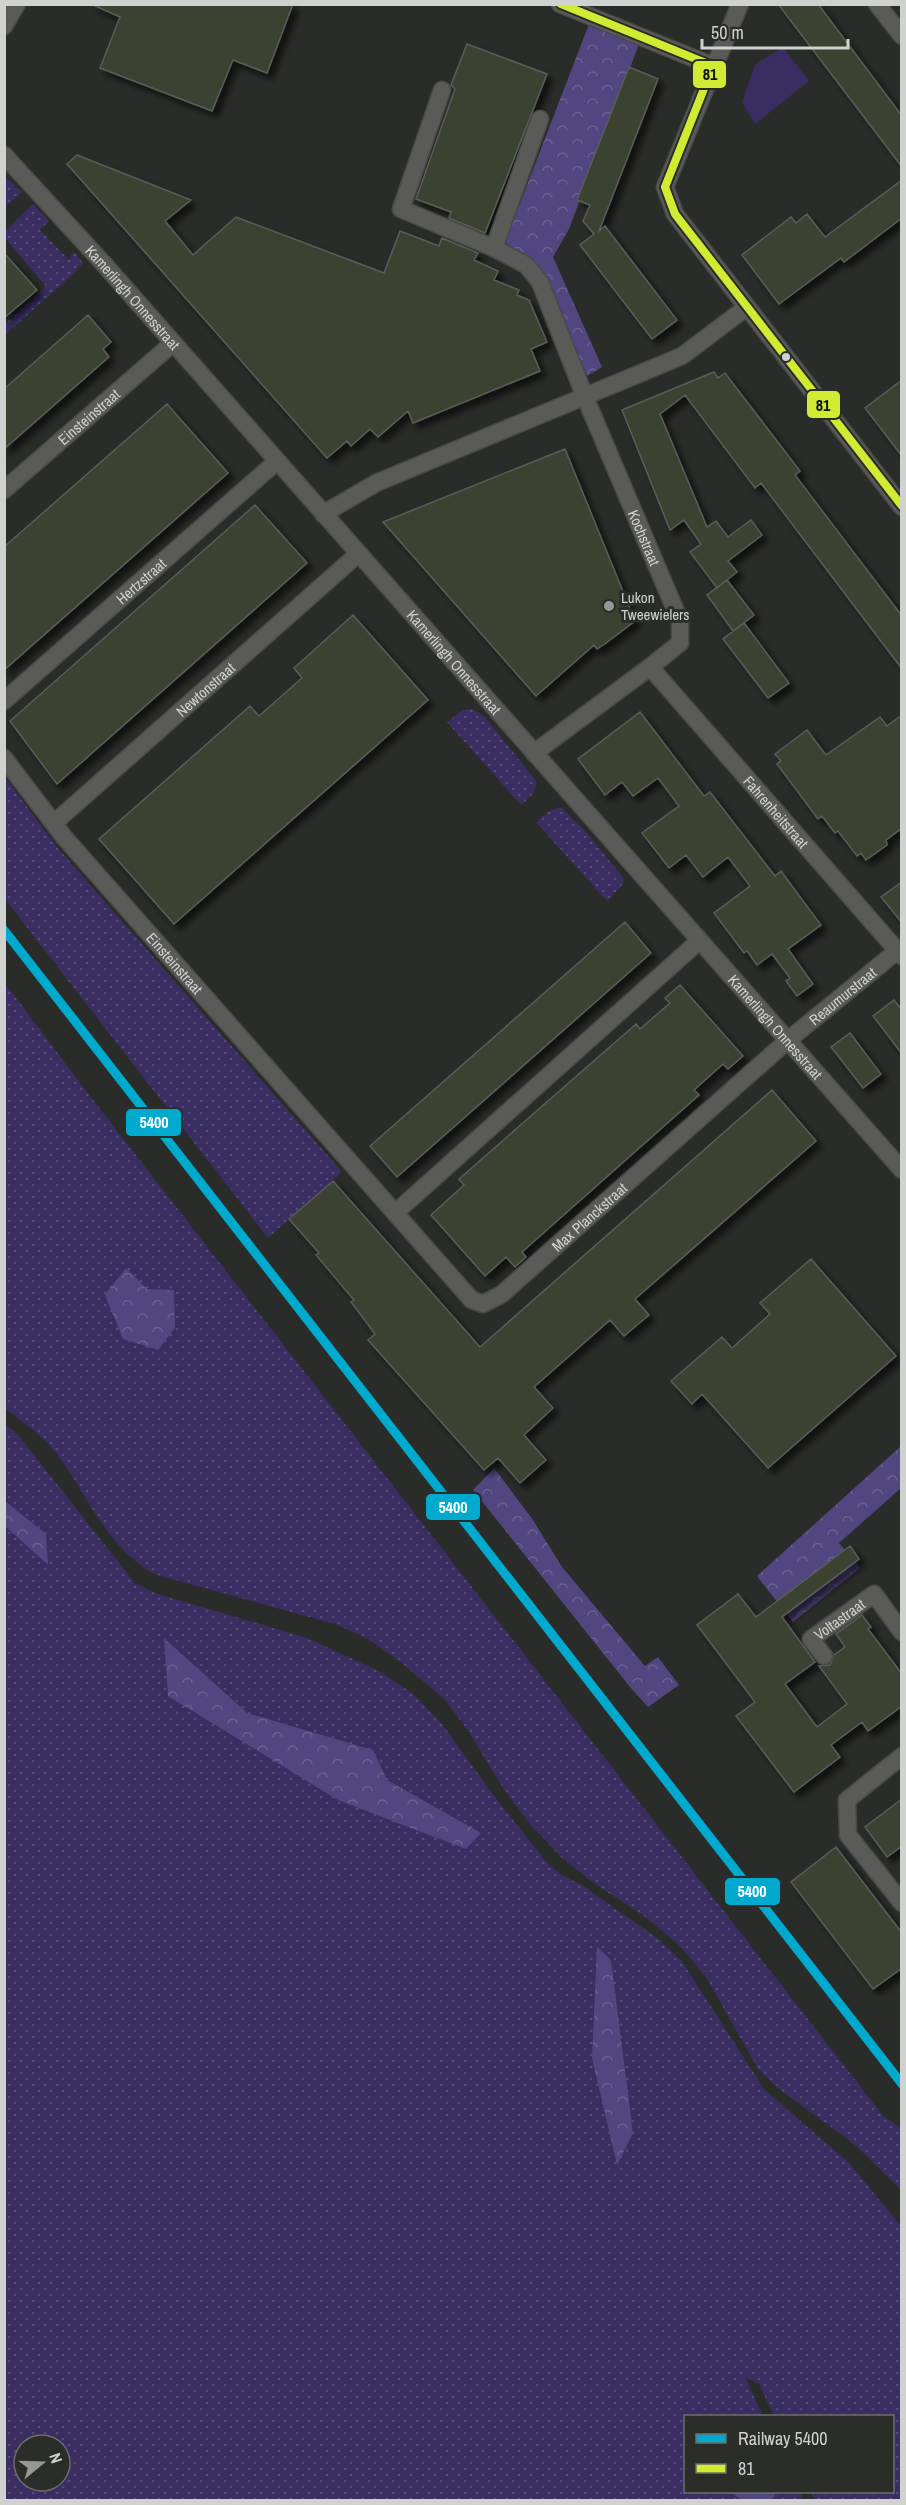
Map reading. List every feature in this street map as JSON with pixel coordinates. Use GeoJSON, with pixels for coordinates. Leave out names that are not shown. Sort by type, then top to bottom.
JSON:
{"type":"FeatureCollection","features":[{"type":"Feature","properties":{"kind":"street"},"geometry":{"type":"LineString","coordinates":[[4,26],[17,4]]}},
{"type":"Feature","properties":{"kind":"street"},"geometry":{"type":"LineString","coordinates":[[560,4],[713,66]]}},
{"type":"Feature","properties":{"kind":"street"},"geometry":{"type":"LineString","coordinates":[[740,4],[665,187],[675,214],[902,507]]}},
{"type":"Feature","properties":{"kind":"street"},"geometry":{"type":"LineString","coordinates":[[877,4],[902,36]]}},
{"type":"Feature","properties":{"kind":"street"},"geometry":{"type":"LineString","coordinates":[[442,90],[401,209],[526,265],[540,282],[585,397]]}},
{"type":"Feature","properties":{"kind":"street"},"geometry":{"type":"LineString","coordinates":[[494,249],[540,119]]}},
{"type":"Feature","properties":{"kind":"street","name":"Kamerlingh Onnesstraat"},"geometry":{"type":"LineString","coordinates":[[4,155],[173,343],[902,1170]]}},
{"type":"Feature","properties":{"kind":"street"},"geometry":{"type":"LineString","coordinates":[[323,513],[375,483],[682,356],[747,307]]}},
{"type":"Feature","properties":{"kind":"street","name":"Einsteinstraat"},"geometry":{"type":"LineString","coordinates":[[4,490],[173,343]]}},
{"type":"Feature","properties":{"kind":"street","name":"Kochstraat"},"geometry":{"type":"LineString","coordinates":[[534,753],[680,642],[680,621],[585,397]]}},
{"type":"Feature","properties":{"kind":"street","name":"Hertzstraat"},"geometry":{"type":"LineString","coordinates":[[4,701],[276,462]]}},
{"type":"Feature","properties":{"kind":"street","name":"Newtonstraat"},"geometry":{"type":"LineString","coordinates":[[54,823],[358,554]]}},
{"type":"Feature","properties":{"kind":"street","name":"Fahrenheitstraat"},"geometry":{"type":"LineString","coordinates":[[650,667],[899,953]]}},
{"type":"Feature","properties":{"kind":"street","name":"Einsteinstraat"},"geometry":{"type":"LineString","coordinates":[[4,758],[64,837],[351,1163]]}},
{"type":"Feature","properties":{"kind":"street"},"geometry":{"type":"LineString","coordinates":[[395,1213],[699,941]]}},
{"type":"Feature","properties":{"kind":"street","name":"Reaumurstraat"},"geometry":{"type":"LineString","coordinates":[[787,1041],[899,953]]}},
{"type":"Feature","properties":{"kind":"street","name":"Max Planckstraat"},"geometry":{"type":"LineString","coordinates":[[351,1163],[472,1300],[483,1304],[488,1303],[502,1294],[787,1041]]}},
{"type":"Feature","properties":{"kind":"street","name":"Voltastraat"},"geometry":{"type":"LineString","coordinates":[[824,1656],[812,1639],[874,1594],[902,1632]]}},
{"type":"Feature","properties":{"kind":"street"},"geometry":{"type":"LineString","coordinates":[[902,1756],[847,1800],[848,1835],[902,1903]]}},
{"type":"Feature","properties":{"kind":"shaded area"},"geometry":{"type":"Polygon","coordinates":[[[783,47],[809,81],[755,124],[742,102],[755,65],[783,47]]]}},
{"type":"Feature","properties":{"kind":"shaded area"},"geometry":{"type":"Polygon","coordinates":[[[4,176],[22,192],[5,207],[4,207],[4,176]]]}},
{"type":"Feature","properties":{"kind":"shaded area"},"geometry":{"type":"Polygon","coordinates":[[[33,204],[49,221],[40,230],[68,259],[74,252],[83,263],[5,335],[5,324],[46,286],[5,238],[5,231],[33,204]]]}},
{"type":"Feature","properties":{"kind":"shaded area"},"geometry":{"type":"Polygon","coordinates":[[[473,709],[485,717],[537,782],[533,794],[521,805],[447,722],[463,710],[473,709]]]}},
{"type":"Feature","properties":{"kind":"shaded area"},"geometry":{"type":"Polygon","coordinates":[[[5,777],[56,846],[342,1172],[268,1238],[5,899],[5,777]]]}},
{"type":"Feature","properties":{"kind":"shaded area"},"geometry":{"type":"Polygon","coordinates":[[[561,807],[588,834],[624,879],[621,887],[607,901],[536,822],[549,811],[561,807]]]}},
{"type":"Feature","properties":{"kind":"shaded area"},"geometry":{"type":"Polygon","coordinates":[[[4,982],[86,1091],[884,2117],[901,2128],[901,2190],[855,2145],[778,2088],[758,2069],[706,1977],[680,1946],[647,1918],[595,1884],[560,1856],[530,1824],[505,1791],[467,1729],[445,1700],[402,1663],[368,1639],[335,1624],[157,1575],[140,1565],[112,1537],[68,1469],[50,1446],[5,1408],[4,982]]]}},
{"type":"Feature","properties":{"kind":"shaded area"},"geometry":{"type":"Polygon","coordinates":[[[4,1423],[18,1435],[135,1583],[155,1593],[307,1638],[379,1671],[412,1693],[442,1724],[494,1796],[548,1864],[657,1938],[681,1960],[764,2089],[850,2164],[901,2226],[901,2500],[815,2500],[811,2493],[894,2493],[894,2415],[774,2415],[759,2384],[745,2377],[763,2415],[684,2415],[684,2493],[800,2493],[804,2500],[5,2500],[4,1423]]]}},
{"type":"Feature","properties":{"kind":"green space"},"geometry":{"type":"Polygon","coordinates":[[[589,24],[639,44],[569,229],[553,257],[602,367],[587,376],[544,274],[507,247],[506,240],[589,24]]]}},
{"type":"Feature","properties":{"kind":"green space"},"geometry":{"type":"Polygon","coordinates":[[[126,1268],[147,1289],[174,1290],[175,1328],[158,1350],[123,1339],[105,1295],[126,1268]]]}},
{"type":"Feature","properties":{"kind":"green space"},"geometry":{"type":"Polygon","coordinates":[[[901,1446],[901,1488],[839,1543],[860,1568],[793,1622],[757,1576],[901,1446]]]}},
{"type":"Feature","properties":{"kind":"green space"},"geometry":{"type":"Polygon","coordinates":[[[494,1468],[533,1520],[562,1567],[645,1666],[658,1657],[679,1685],[648,1707],[630,1687],[473,1490],[494,1468]]]}},
{"type":"Feature","properties":{"kind":"green space"},"geometry":{"type":"Polygon","coordinates":[[[5,1501],[46,1534],[48,1565],[5,1526],[5,1501]]]}},
{"type":"Feature","properties":{"kind":"green space"},"geometry":{"type":"Polygon","coordinates":[[[164,1638],[247,1713],[373,1750],[387,1780],[481,1833],[466,1849],[338,1800],[168,1696],[164,1638]]]}},
{"type":"Feature","properties":{"kind":"green space"},"geometry":{"type":"Polygon","coordinates":[[[597,1947],[611,1960],[633,2133],[617,2165],[592,2058],[597,1947]]]}},
{"type":"Feature","properties":{"kind":"green space"},"geometry":{"type":"Polygon","coordinates":[[[732,2493],[773,2493],[775,2495],[772,2500],[741,2500],[732,2493]]]}},
{"type":"Feature","properties":{"kind":"building"},"geometry":{"type":"Polygon","coordinates":[[[91,4],[293,4],[267,73],[233,60],[212,111],[100,68],[120,17],[91,4]]]}},
{"type":"Feature","properties":{"kind":"building"},"geometry":{"type":"Polygon","coordinates":[[[778,4],[818,4],[902,116],[902,167],[778,4]]]}},
{"type":"Feature","properties":{"kind":"building"},"geometry":{"type":"Polygon","coordinates":[[[467,44],[547,74],[485,233],[449,218],[451,212],[416,199],[455,89],[451,85],[467,44]]]}},
{"type":"Feature","properties":{"kind":"building"},"geometry":{"type":"Polygon","coordinates":[[[629,67],[658,79],[599,231],[605,226],[677,320],[652,339],[580,245],[594,234],[583,221],[590,205],[577,200],[629,67]]]}},
{"type":"Feature","properties":{"kind":"building"},"geometry":{"type":"Polygon","coordinates":[[[77,155],[191,200],[165,221],[193,255],[236,217],[384,273],[400,231],[439,246],[442,238],[478,253],[474,260],[498,271],[494,280],[519,290],[517,295],[529,300],[547,342],[531,349],[540,371],[413,423],[408,411],[378,437],[370,429],[351,446],[347,441],[327,458],[67,164],[77,155]]]}},
{"type":"Feature","properties":{"kind":"building"},"geometry":{"type":"Polygon","coordinates":[[[902,180],[902,218],[844,262],[841,258],[779,304],[742,255],[791,217],[796,223],[807,214],[825,237],[902,180]]]}},
{"type":"Feature","properties":{"kind":"building"},"geometry":{"type":"Polygon","coordinates":[[[4,253],[37,290],[4,318],[4,253]]]}},
{"type":"Feature","properties":{"kind":"building"},"geometry":{"type":"Polygon","coordinates":[[[88,315],[111,342],[103,349],[109,357],[4,449],[4,389],[88,315]]]}},
{"type":"Feature","properties":{"kind":"building"},"geometry":{"type":"Polygon","coordinates":[[[714,372],[718,378],[725,373],[800,471],[795,475],[902,616],[902,669],[761,483],[755,488],[685,395],[660,414],[707,527],[716,521],[728,537],[751,520],[762,535],[728,561],[737,572],[717,588],[690,552],[701,544],[684,520],[670,530],[622,410],[714,372]]]}},
{"type":"Feature","properties":{"kind":"building"},"geometry":{"type":"Polygon","coordinates":[[[902,380],[902,456],[865,408],[902,380]]]}},
{"type":"Feature","properties":{"kind":"building"},"geometry":{"type":"Polygon","coordinates":[[[167,404],[228,473],[4,670],[4,547],[167,404]]]}},
{"type":"Feature","properties":{"kind":"building"},"geometry":{"type":"Polygon","coordinates":[[[565,449],[635,621],[597,649],[594,645],[536,696],[383,522],[565,449]]]}},
{"type":"Feature","properties":{"kind":"building"},"geometry":{"type":"Polygon","coordinates":[[[255,505],[307,563],[57,784],[10,721],[255,505]]]}},
{"type":"Feature","properties":{"kind":"building"},"geometry":{"type":"Polygon","coordinates":[[[727,580],[754,615],[733,631],[707,595],[727,580]]]}},
{"type":"Feature","properties":{"kind":"building"},"geometry":{"type":"Polygon","coordinates":[[[353,615],[428,700],[174,924],[99,839],[250,706],[259,716],[302,678],[294,668],[353,615]]]}},
{"type":"Feature","properties":{"kind":"building"},"geometry":{"type":"Polygon","coordinates":[[[744,623],[789,683],[768,698],[723,639],[744,623]]]}},
{"type":"Feature","properties":{"kind":"building"},"geometry":{"type":"Polygon","coordinates":[[[640,712],[704,796],[710,792],[775,876],[781,871],[821,925],[788,949],[813,984],[797,996],[786,981],[790,978],[772,954],[757,965],[747,951],[744,953],[714,913],[750,886],[728,857],[703,877],[686,855],[669,868],[642,833],[679,806],[658,778],[633,796],[622,782],[605,795],[578,759],[640,712]]]}},
{"type":"Feature","properties":{"kind":"building"},"geometry":{"type":"Polygon","coordinates":[[[902,715],[902,828],[886,840],[887,845],[866,860],[861,853],[857,856],[838,831],[835,833],[822,816],[818,819],[777,764],[781,761],[775,754],[807,730],[826,755],[880,717],[887,726],[902,715]]]}},
{"type":"Feature","properties":{"kind":"building"},"geometry":{"type":"Polygon","coordinates":[[[902,882],[902,923],[881,897],[902,882]]]}},
{"type":"Feature","properties":{"kind":"building"},"geometry":{"type":"Polygon","coordinates":[[[625,922],[651,953],[397,1177],[370,1146],[625,922]]]}},
{"type":"Feature","properties":{"kind":"building"},"geometry":{"type":"Polygon","coordinates":[[[680,985],[743,1056],[728,1069],[723,1064],[694,1090],[699,1095],[522,1252],[526,1257],[515,1267],[506,1257],[485,1276],[431,1215],[464,1185],[459,1179],[636,1024],[640,1029],[670,1003],[665,998],[680,985]]]}},
{"type":"Feature","properties":{"kind":"building"},"geometry":{"type":"Polygon","coordinates":[[[894,1000],[902,1010],[902,1054],[873,1016],[894,1000]]]}},
{"type":"Feature","properties":{"kind":"building"},"geometry":{"type":"Polygon","coordinates":[[[850,1033],[881,1074],[863,1088],[831,1047],[850,1033]]]}},
{"type":"Feature","properties":{"kind":"building"},"geometry":{"type":"Polygon","coordinates":[[[772,1090],[816,1141],[635,1299],[649,1315],[624,1336],[610,1320],[534,1387],[553,1408],[524,1435],[546,1460],[520,1483],[498,1458],[484,1470],[368,1340],[375,1334],[351,1302],[354,1300],[316,1255],[319,1253],[289,1219],[333,1181],[480,1347],[772,1090]]]}},
{"type":"Feature","properties":{"kind":"building"},"geometry":{"type":"Polygon","coordinates":[[[811,1259],[896,1356],[768,1468],[702,1394],[692,1404],[671,1381],[722,1337],[732,1348],[770,1314],[760,1303],[811,1259]]]}},
{"type":"Feature","properties":{"kind":"building"},"geometry":{"type":"Polygon","coordinates":[[[850,1546],[859,1559],[782,1617],[815,1662],[785,1684],[817,1727],[847,1704],[819,1666],[830,1665],[834,1655],[845,1647],[836,1634],[862,1615],[871,1627],[868,1629],[902,1674],[902,1706],[868,1731],[862,1722],[831,1745],[840,1757],[794,1792],[736,1716],[755,1702],[697,1625],[738,1594],[756,1617],[850,1546]]]}},
{"type":"Feature","properties":{"kind":"building"},"geometry":{"type":"Polygon","coordinates":[[[902,1799],[902,1846],[887,1857],[865,1827],[902,1799]]]}},
{"type":"Feature","properties":{"kind":"building"},"geometry":{"type":"Polygon","coordinates":[[[836,1847],[902,1933],[902,1968],[873,1989],[791,1882],[836,1847]]]}},
{"type":"Feature","properties":{"kind":"rail line","name":"5400"},"geometry":{"type":"LineString","coordinates":[[4,930],[902,2084]]}},
{"type":"Feature","properties":{"kind":"transit line","name":"81"},"geometry":{"type":"LineString","coordinates":[[561,4],[713,66],[665,187],[675,214],[902,506]]}},
{"type":"Feature","properties":{"kind":"place","name":"Lukon Tweewielers"},"geometry":{"type":"Point","coordinates":[609,606]}}]}
